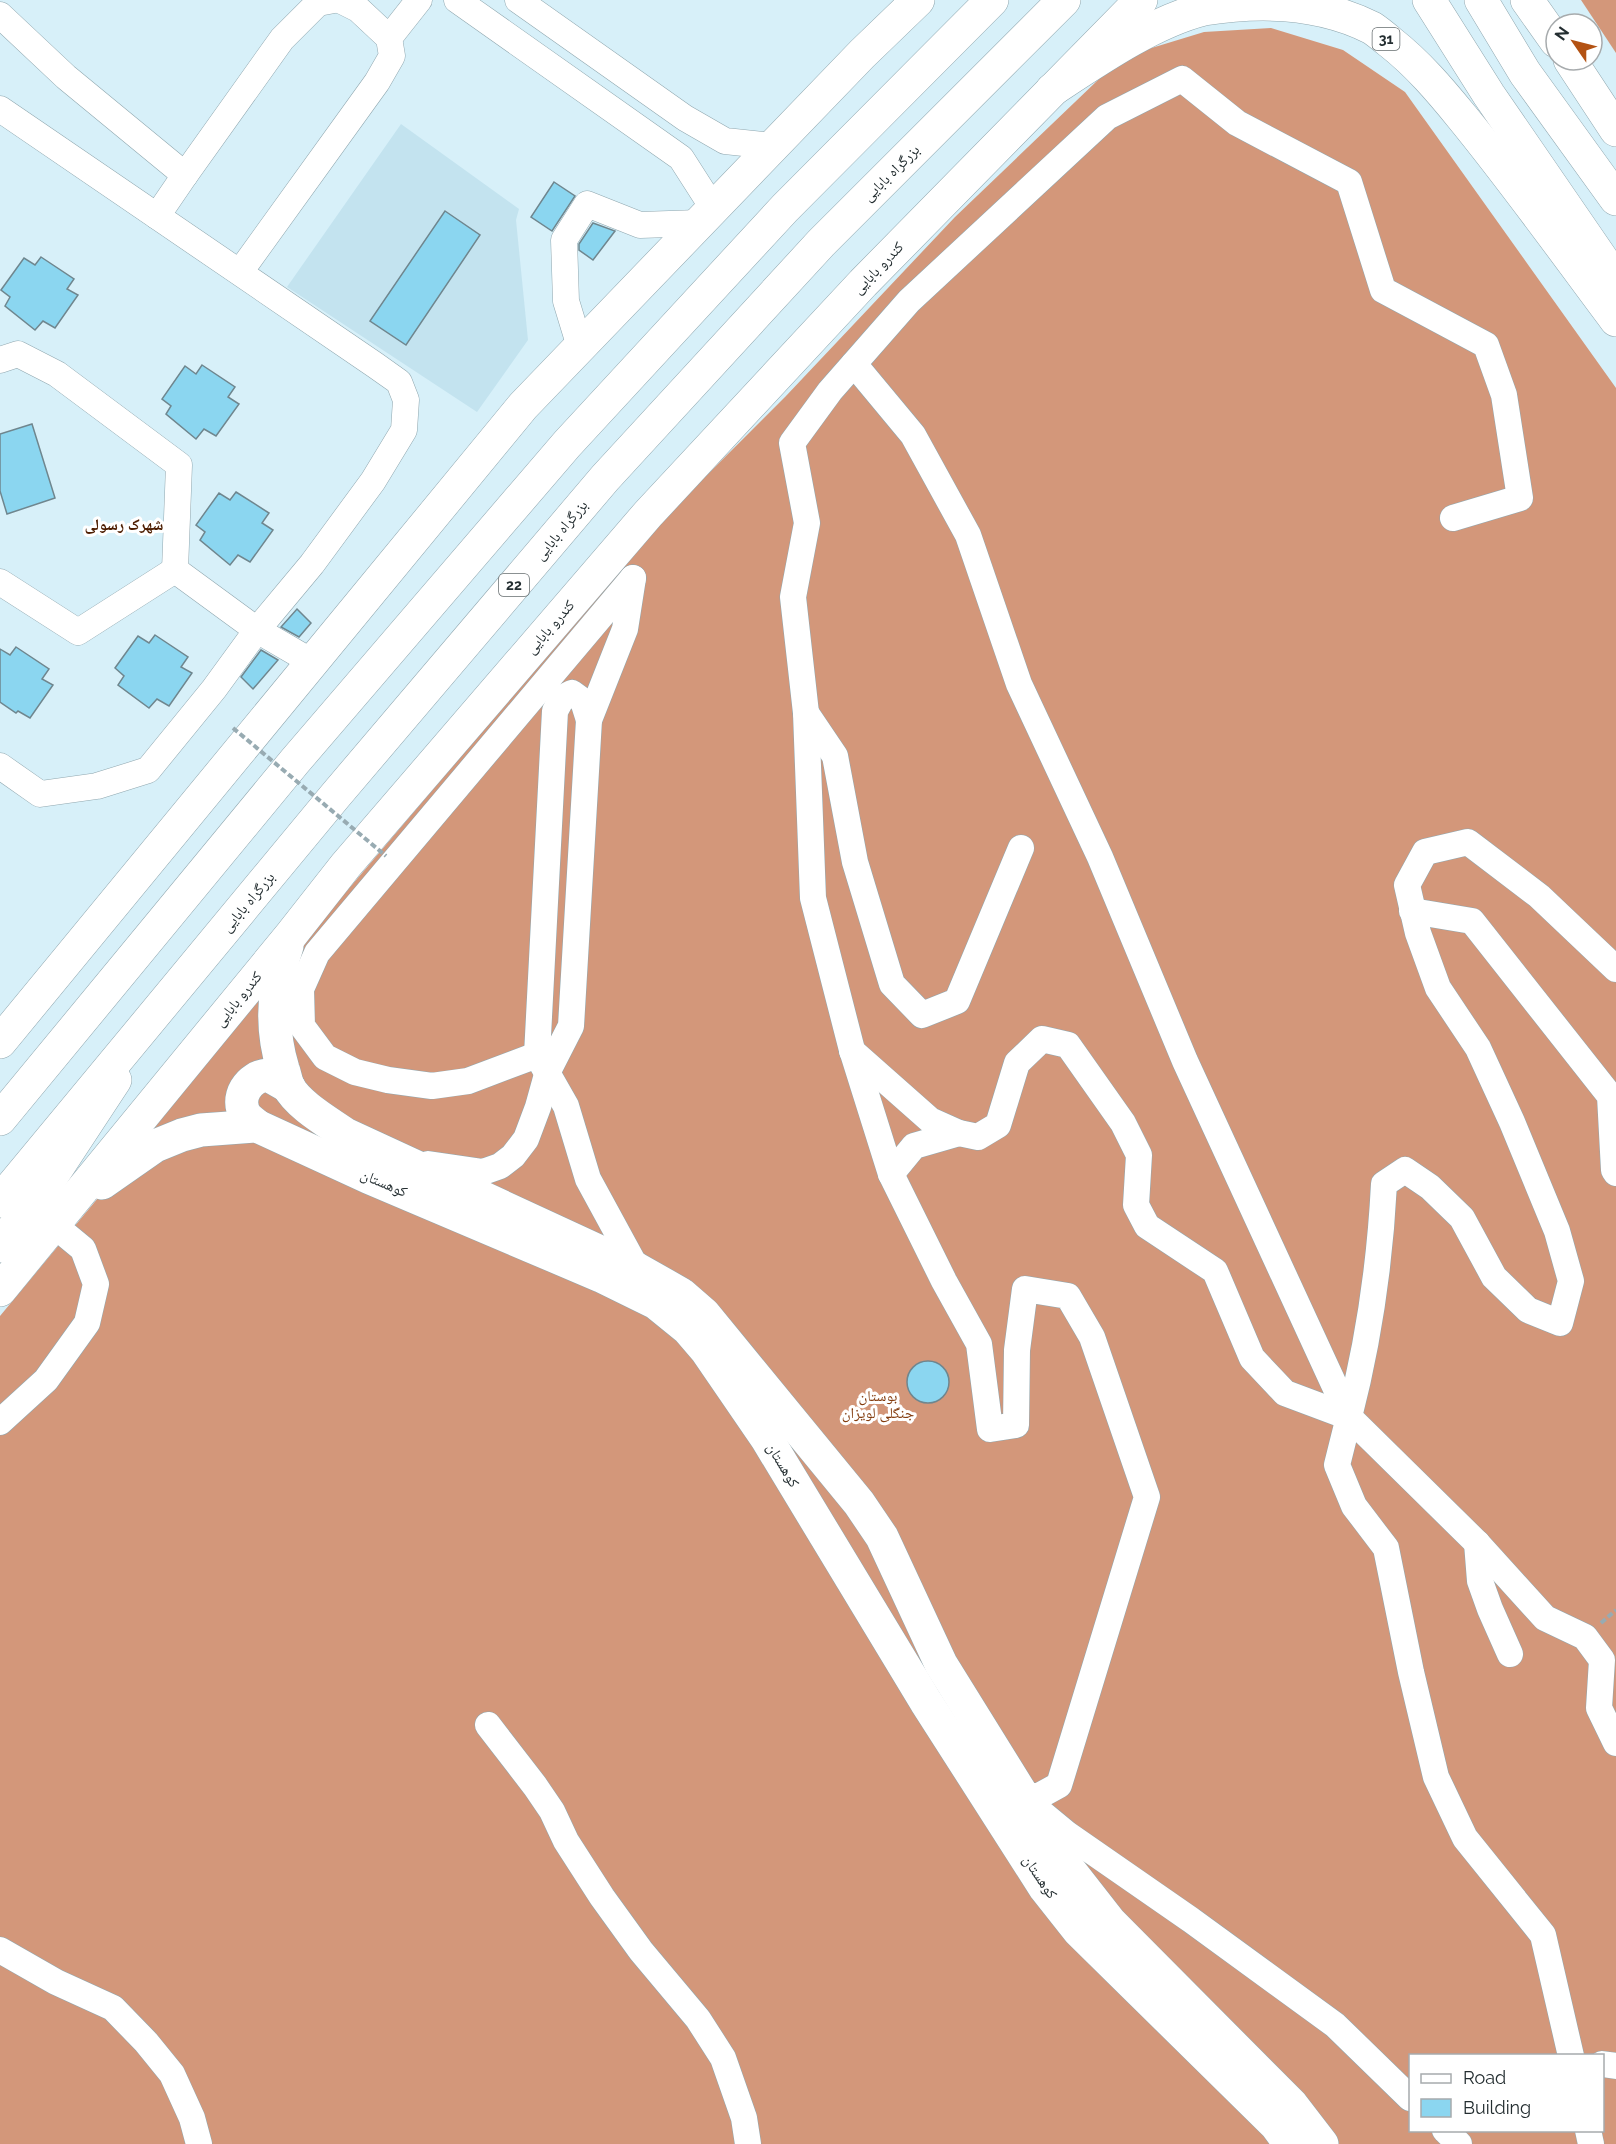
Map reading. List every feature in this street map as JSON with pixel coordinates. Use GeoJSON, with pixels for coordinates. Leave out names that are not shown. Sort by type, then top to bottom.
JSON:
{"type":"FeatureCollection","features":[{"type":"Feature","properties":{"kind":"main road"},"geometry":{"type":"LineString","coordinates":[[852,64],[902,0]]}},
{"type":"Feature","properties":{"kind":"main road"},"geometry":{"type":"LineString","coordinates":[[0,1042],[523,406],[852,64],[918,0]]}},
{"type":"Feature","properties":{"kind":"main road"},"geometry":{"type":"LineString","coordinates":[[0,1119],[295,761],[567,444],[785,208],[992,0]]}},
{"type":"Feature","properties":{"kind":"main road","name":"بزرگراه بابایی"},"geometry":{"type":"LineString","coordinates":[[0,1201],[335,796],[605,478],[821,243],[1064,0]]}},
{"type":"Feature","properties":{"kind":"main road","name":"کندرو بابایی"},"geometry":{"type":"LineString","coordinates":[[0,1290],[346,865],[648,514],[863,283],[1142,0]]}},
{"type":"Feature","properties":{"kind":"main road","name":"31"},"geometry":{"type":"LineString","coordinates":[[1052,90],[1097,60],[1162,24],[1203,9],[1236,3],[1274,0],[1306,5],[1339,14],[1374,29],[1412,59],[1442,92],[1485,145],[1616,320]]}},
{"type":"Feature","properties":{"kind":"main road"},"geometry":{"type":"LineString","coordinates":[[1429,0],[1489,95],[1616,280]]}},
{"type":"Feature","properties":{"kind":"main road"},"geometry":{"type":"LineString","coordinates":[[1481,0],[1525,73],[1616,199]]}},
{"type":"Feature","properties":{"kind":"main road"},"geometry":{"type":"LineString","coordinates":[[1527,0],[1544,24]]}},
{"type":"Feature","properties":{"kind":"main road"},"geometry":{"type":"LineString","coordinates":[[1578,72],[1616,130]]}},
{"type":"Feature","properties":{"kind":"main road","name":"کوهستان"},"geometry":{"type":"LineString","coordinates":[[291,935],[278,980],[273,1012],[277,1051],[289,1087],[312,1111],[336,1128],[637,1269],[681,1294],[704,1314],[859,1503],[882,1537],[941,1664],[1067,1867],[1110,1922],[1292,2105],[1322,2144]]}},
{"type":"Feature","properties":{"kind":"main road"},"geometry":{"type":"LineString","coordinates":[[0,1246],[44,1188],[171,995]]}},
{"type":"Feature","properties":{"kind":"main road"},"geometry":{"type":"LineString","coordinates":[[257,1126],[246,1117],[243,1109],[243,1096],[249,1084],[261,1075],[268,1075],[289,1087]]}},
{"type":"Feature","properties":{"kind":"main road","name":"کوهستان"},"geometry":{"type":"LineString","coordinates":[[62,1215],[155,1146],[201,1130],[257,1126],[601,1276],[656,1303],[688,1329],[706,1350],[767,1439],[926,1702],[1045,1888],[1079,1931],[1276,2126],[1290,2144]]}},
{"type":"Feature","properties":{"kind":"main road"},"geometry":{"type":"LineString","coordinates":[[844,1565],[882,1537]]}},
{"type":"Feature","properties":{"kind":"street"},"geometry":{"type":"LineString","coordinates":[[157,216],[282,39],[318,3],[334,0]]}},
{"type":"Feature","properties":{"kind":"street"},"geometry":{"type":"LineString","coordinates":[[240,272],[376,82],[392,56],[389,38],[358,9],[340,0]]}},
{"type":"Feature","properties":{"kind":"street"},"geometry":{"type":"LineString","coordinates":[[389,38],[419,0]]}},
{"type":"Feature","properties":{"kind":"street"},"geometry":{"type":"LineString","coordinates":[[457,0],[681,158],[706,216],[640,225],[587,204],[564,240],[566,301],[579,347]]}},
{"type":"Feature","properties":{"kind":"street"},"geometry":{"type":"LineString","coordinates":[[518,0],[685,118],[725,141],[773,146]]}},
{"type":"Feature","properties":{"kind":"street"},"geometry":{"type":"LineString","coordinates":[[0,15],[66,77],[184,175]]}},
{"type":"Feature","properties":{"kind":"street"},"geometry":{"type":"LineString","coordinates":[[1022,1796],[1039,1796],[1059,1785],[1147,1497],[1092,1337],[1068,1296],[1025,1289],[1017,1350],[1016,1425],[990,1429],[979,1344],[944,1281],[891,1174],[852,1050],[813,898],[806,713],[794,597],[807,523],[792,444],[830,392],[909,301],[1107,117],[1182,79],[1237,123],[1349,182],[1383,290],[1486,345],[1504,395],[1520,498],[1453,518]]}},
{"type":"Feature","properties":{"kind":"street"},"geometry":{"type":"LineString","coordinates":[[0,109],[399,382],[406,400],[404,430],[373,481],[312,564],[257,630],[148,770],[97,786],[40,794],[0,766]]}},
{"type":"Feature","properties":{"kind":"street"},"geometry":{"type":"LineString","coordinates":[[0,360],[18,354],[57,374],[179,465],[175,570]]}},
{"type":"Feature","properties":{"kind":"street"},"geometry":{"type":"LineString","coordinates":[[854,364],[913,435],[968,535],[1019,684],[1100,857],[1185,1061],[1349,1417],[1478,1544],[1545,1618],[1585,1637],[1602,1660],[1599,1708],[1616,1743]]}},
{"type":"Feature","properties":{"kind":"street"},"geometry":{"type":"LineString","coordinates":[[175,570],[257,630],[312,662]]}},
{"type":"Feature","properties":{"kind":"street"},"geometry":{"type":"LineString","coordinates":[[0,582],[78,632],[175,570]]}},
{"type":"Feature","properties":{"kind":"street"},"geometry":{"type":"LineString","coordinates":[[633,578],[626,629],[589,720],[571,1026],[543,1063],[468,1081],[432,1086],[388,1080],[355,1072],[325,1057],[302,1026],[301,989],[317,953],[633,578]]}},
{"type":"Feature","properties":{"kind":"street"},"geometry":{"type":"LineString","coordinates":[[396,1158],[453,1169],[483,1172],[500,1166],[513,1156],[526,1139],[538,1107],[543,1063],[555,711],[562,698],[572,693],[583,701],[589,720]]}},
{"type":"Feature","properties":{"kind":"street"},"geometry":{"type":"LineString","coordinates":[[806,713],[835,756],[855,862],[892,984],[922,1015],[957,1001],[1021,848]]}},
{"type":"Feature","properties":{"kind":"street"},"geometry":{"type":"LineString","coordinates":[[1571,2054],[1543,1935],[1465,1838],[1436,1777],[1411,1672],[1386,1548],[1354,1506],[1337,1465],[1361,1369],[1373,1306],[1382,1227],[1384,1184],[1406,1170],[1430,1187],[1462,1218],[1494,1277],[1528,1311],[1560,1323],[1571,1281],[1557,1231],[1512,1122],[1478,1048],[1438,988],[1418,933],[1407,885],[1425,852],[1468,842],[1539,896],[1616,969]]}},
{"type":"Feature","properties":{"kind":"street"},"geometry":{"type":"LineString","coordinates":[[1413,911],[1472,921],[1610,1096],[1616,1173]]}},
{"type":"Feature","properties":{"kind":"street"},"geometry":{"type":"LineString","coordinates":[[852,1050],[930,1120],[959,1133],[978,1137],[998,1125],[1017,1063],[1042,1039],[1068,1045],[1123,1123],[1139,1155],[1136,1205],[1147,1226],[1215,1271],[1252,1358],[1285,1393],[1349,1417]]}},
{"type":"Feature","properties":{"kind":"street"},"geometry":{"type":"LineString","coordinates":[[543,1063],[566,1106],[588,1179],[637,1269]]}},
{"type":"Feature","properties":{"kind":"street"},"geometry":{"type":"LineString","coordinates":[[891,1174],[914,1146],[959,1133]]}},
{"type":"Feature","properties":{"kind":"street"},"geometry":{"type":"LineString","coordinates":[[0,1422],[46,1380],[87,1323],[96,1284],[82,1249],[62,1215]]}},
{"type":"Feature","properties":{"kind":"street"},"geometry":{"type":"LineString","coordinates":[[1478,1544],[1480,1581],[1510,1654]]}},
{"type":"Feature","properties":{"kind":"street"},"geometry":{"type":"LineString","coordinates":[[488,1725],[552,1811],[566,1841],[602,1897],[641,1951],[698,2019],[723,2058],[744,2118],[748,2144]]}},
{"type":"Feature","properties":{"kind":"street"},"geometry":{"type":"LineString","coordinates":[[1022,1796],[1067,1834],[1191,1920],[1335,2025],[1409,2097]]}},
{"type":"Feature","properties":{"kind":"street"},"geometry":{"type":"LineString","coordinates":[[0,1950],[56,1982],[113,2008],[146,2042],[171,2074],[192,2118],[199,2144]]}},
{"type":"Feature","properties":{"kind":"street"},"geometry":{"type":"LineString","coordinates":[[1446,2132],[1459,2144]]}},
{"type":"Feature","properties":{"kind":"path"},"geometry":{"type":"LineString","coordinates":[[233,728],[386,856]]}},
{"type":"Feature","properties":{"kind":"shaded area"},"geometry":{"type":"Polygon","coordinates":[[[401,124],[519,209],[516,220],[528,340],[477,412],[287,287],[401,124]]]}},
{"type":"Feature","properties":{"kind":"green space"},"geometry":{"type":"Polygon","coordinates":[[[1581,0],[1616,0],[1616,53],[1604,35],[1604,12],[1589,12],[1581,0]]]}},
{"type":"Feature","properties":{"kind":"green space","name":"بوستان جنگلی لویزان"},"geometry":{"type":"Polygon","coordinates":[[[1271,28],[1343,50],[1405,92],[1616,388],[1616,2144],[0,2144],[0,1316],[301,945],[658,524],[786,396],[955,217],[1122,57],[1204,32],[1271,28]]]}},
{"type":"Feature","properties":{"kind":"building"},"geometry":{"type":"Polygon","coordinates":[[[554,182],[575,196],[552,231],[531,217],[554,182]]]}},
{"type":"Feature","properties":{"kind":"building"},"geometry":{"type":"Polygon","coordinates":[[[445,211],[480,235],[406,345],[370,321],[445,211]]]}},
{"type":"Feature","properties":{"kind":"building"},"geometry":{"type":"Polygon","coordinates":[[[593,223],[615,231],[593,260],[579,250],[579,244],[593,223]]]}},
{"type":"Feature","properties":{"kind":"building"},"geometry":{"type":"Polygon","coordinates":[[[41,257],[74,279],[67,289],[78,295],[55,328],[43,321],[35,330],[5,306],[10,297],[1,290],[24,258],[35,265],[41,257]]]}},
{"type":"Feature","properties":{"kind":"building"},"geometry":{"type":"Polygon","coordinates":[[[202,365],[235,387],[228,397],[239,404],[216,436],[204,429],[196,439],[166,414],[171,406],[162,399],[185,366],[196,374],[202,365]]]}},
{"type":"Feature","properties":{"kind":"building"},"geometry":{"type":"Polygon","coordinates":[[[32,424],[55,498],[7,514],[0,491],[0,434],[32,424]]]}},
{"type":"Feature","properties":{"kind":"building"},"geometry":{"type":"Polygon","coordinates":[[[236,492],[269,513],[262,523],[273,530],[250,562],[238,555],[230,565],[200,540],[205,532],[196,525],[219,493],[230,500],[236,492]]]}},
{"type":"Feature","properties":{"kind":"building"},"geometry":{"type":"Polygon","coordinates":[[[297,609],[311,623],[299,637],[281,627],[297,609]]]}},
{"type":"Feature","properties":{"kind":"building"},"geometry":{"type":"Polygon","coordinates":[[[155,635],[188,657],[181,667],[192,673],[169,706],[157,699],[149,708],[118,685],[124,676],[115,668],[138,636],[149,643],[155,635]]]}},
{"type":"Feature","properties":{"kind":"building"},"geometry":{"type":"Polygon","coordinates":[[[16,647],[49,669],[42,679],[53,685],[30,718],[18,711],[16,713],[0,702],[0,649],[10,655],[16,647]]]}},
{"type":"Feature","properties":{"kind":"building"},"geometry":{"type":"Polygon","coordinates":[[[261,650],[278,660],[253,689],[241,677],[261,650]]]}},
{"type":"Feature","properties":{"kind":"building"},"geometry":{"type":"Polygon","coordinates":[[[928,1361],[943,1367],[949,1382],[943,1397],[928,1403],[913,1397],[907,1382],[913,1367],[928,1361]]]}},
{"type":"Feature","properties":{"kind":"district","name":"شهرک رسولی"},"geometry":{"type":"Point","coordinates":[124,524]}}]}
